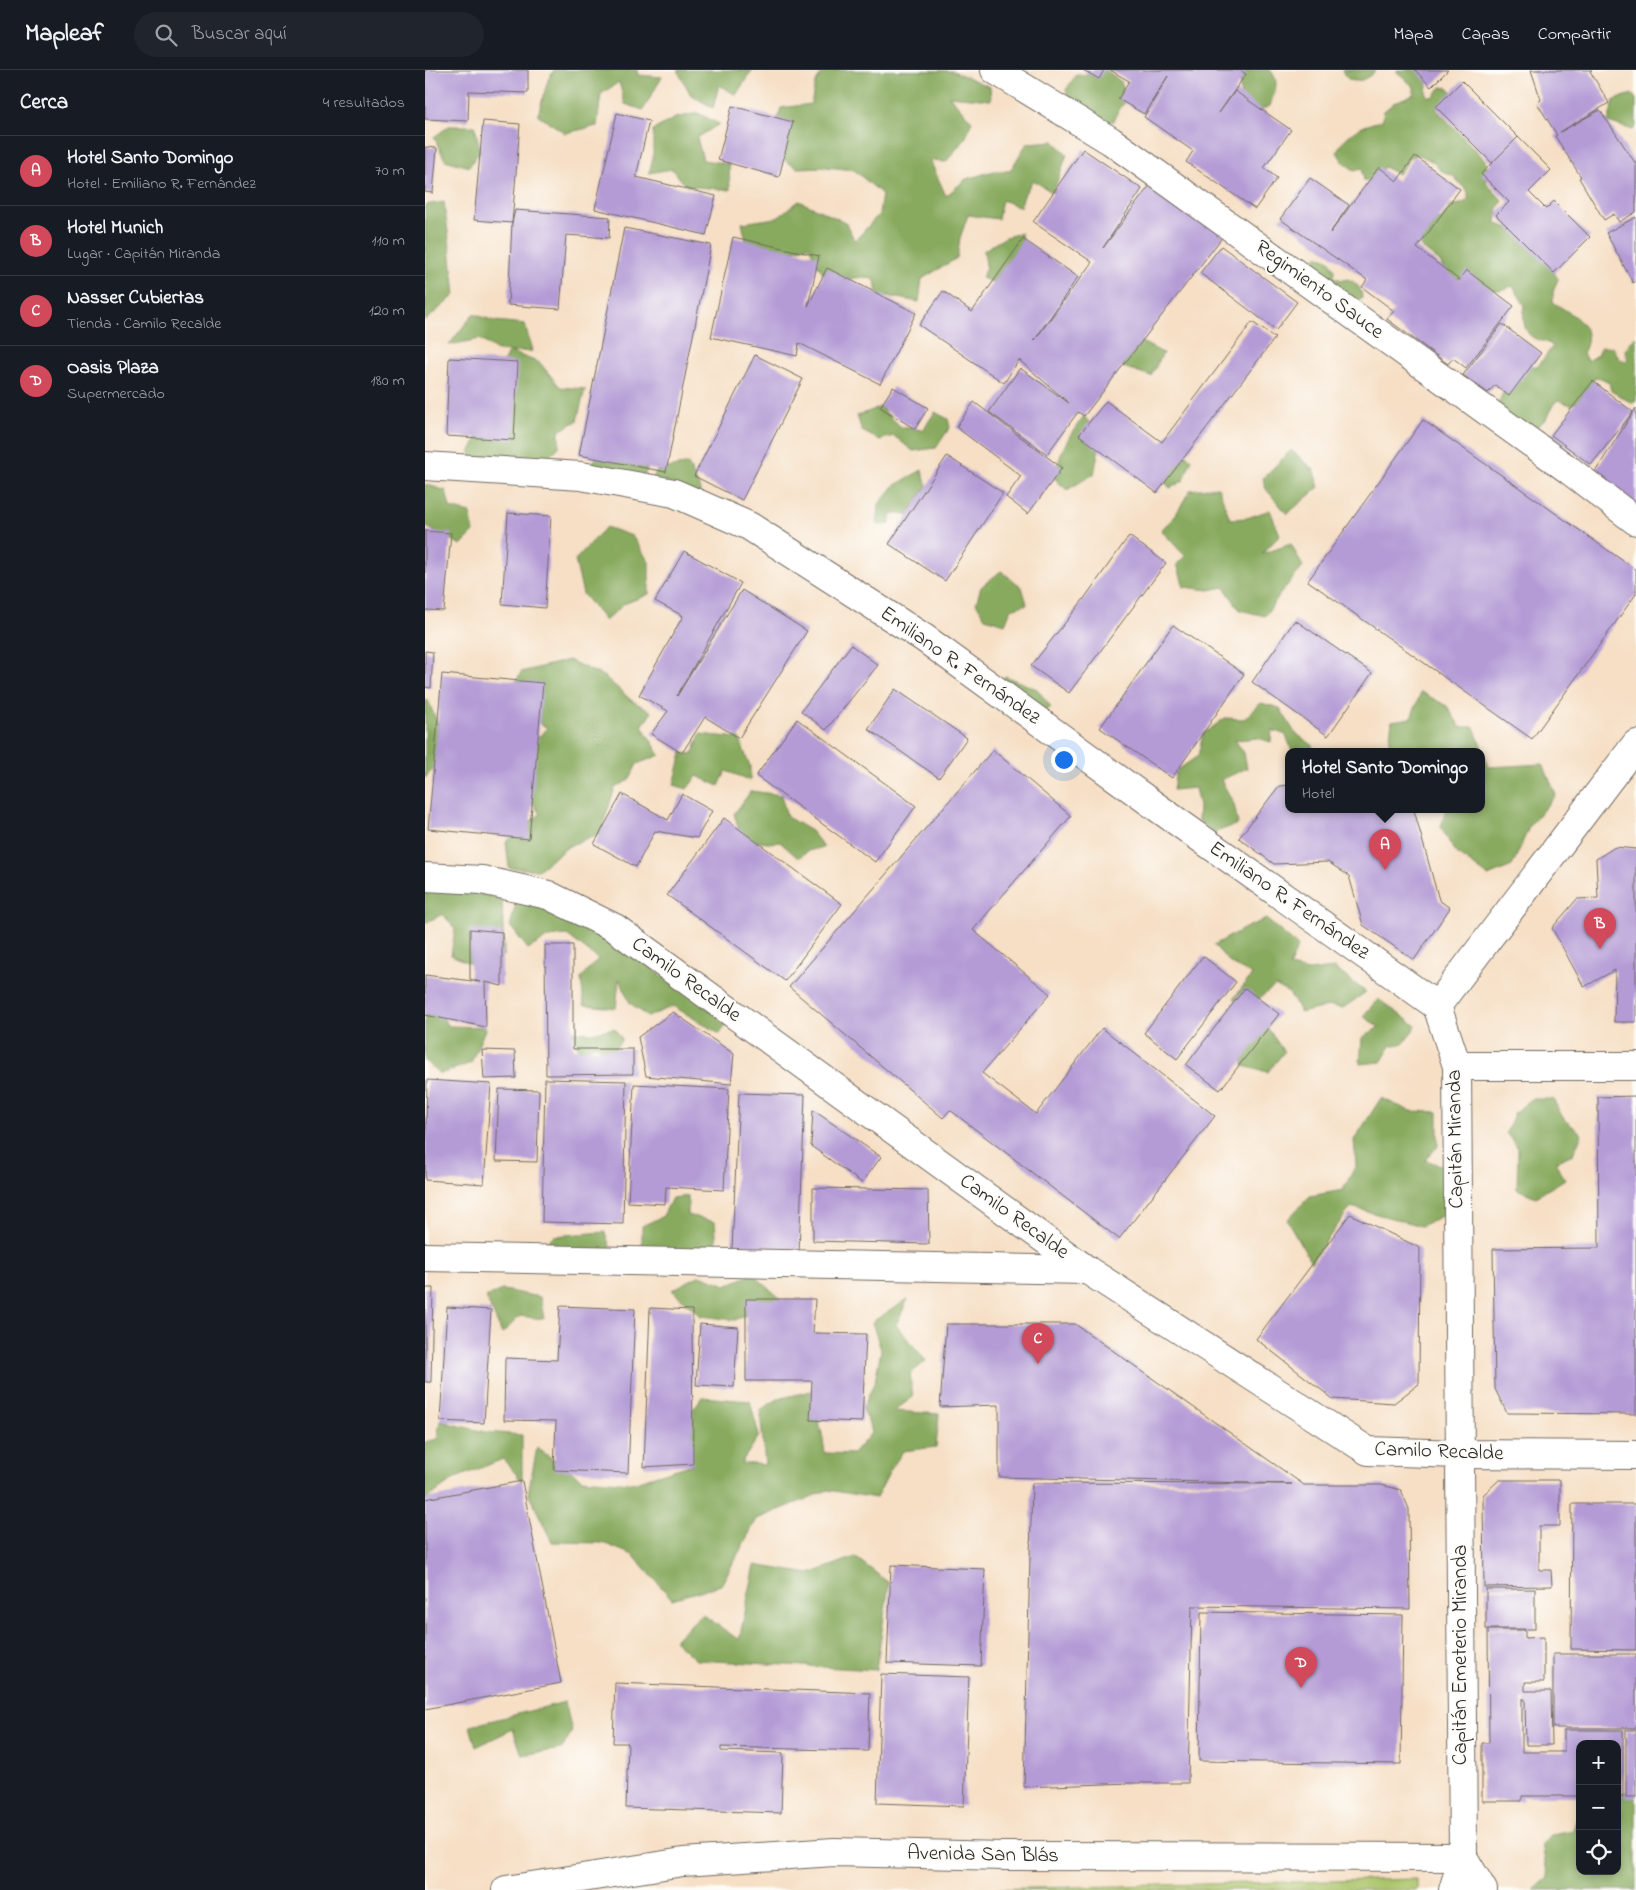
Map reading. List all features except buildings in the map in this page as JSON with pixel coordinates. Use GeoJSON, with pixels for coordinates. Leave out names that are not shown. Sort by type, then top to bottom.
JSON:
{"type":"FeatureCollection","features":[{"type":"Feature","properties":{"kind":"street","name":"Regimiento Sauce"},"geometry":{"type":"LineString","coordinates":[[995,70],[1111,141],[1636,521]]}},
{"type":"Feature","properties":{"kind":"street","name":"Emiliano R. Fernández"},"geometry":{"type":"LineString","coordinates":[[425,466],[581,476],[674,494],[749,526],[924,638],[1437,1006]]}},
{"type":"Feature","properties":{"kind":"street"},"geometry":{"type":"LineString","coordinates":[[1437,1006],[1636,744]]}},
{"type":"Feature","properties":{"kind":"street","name":"Camilo Recalde"},"geometry":{"type":"LineString","coordinates":[[425,877],[482,880],[548,894],[615,928],[1087,1270],[1368,1451],[1460,1454],[1636,1455]]}},
{"type":"Feature","properties":{"kind":"street","name":"Capitán Miranda"},"geometry":{"type":"LineString","coordinates":[[1437,1006],[1457,1066],[1460,1454]]}},
{"type":"Feature","properties":{"kind":"street"},"geometry":{"type":"LineString","coordinates":[[1457,1066],[1636,1066]]}},
{"type":"Feature","properties":{"kind":"street"},"geometry":{"type":"LineString","coordinates":[[425,1257],[1087,1270]]}},
{"type":"Feature","properties":{"kind":"street","name":"Capitán Emeterio Miranda"},"geometry":{"type":"LineString","coordinates":[[1453,1890],[1463,1857],[1460,1454]]}},
{"type":"Feature","properties":{"kind":"street","name":"Avenida San Blás"},"geometry":{"type":"LineString","coordinates":[[506,1890],[683,1862],[834,1852],[1004,1856],[1463,1857]]}},
{"type":"Feature","properties":{"kind":"street"},"geometry":{"type":"LineString","coordinates":[[1463,1857],[1483,1890]]}},
{"type":"Feature","properties":{"kind":"green space"},"geometry":{"type":"Polygon","coordinates":[[[554,70],[637,70],[638,75],[662,77],[643,110],[625,104],[619,82],[601,94],[597,126],[565,133],[538,115],[548,80],[554,70]]]}},
{"type":"Feature","properties":{"kind":"green space"},"geometry":{"type":"Polygon","coordinates":[[[677,70],[752,70],[736,95],[719,85],[713,108],[691,95],[677,70]]]}},
{"type":"Feature","properties":{"kind":"green space"},"geometry":{"type":"Polygon","coordinates":[[[823,70],[953,71],[990,87],[991,100],[949,96],[972,121],[966,137],[946,162],[930,160],[946,196],[966,179],[994,171],[1010,171],[1027,143],[1054,141],[1067,154],[1053,193],[1033,180],[1025,193],[1020,207],[1002,200],[998,219],[968,215],[960,238],[957,258],[922,279],[919,302],[877,294],[875,280],[865,277],[829,281],[817,264],[809,246],[751,262],[742,223],[776,218],[799,201],[845,222],[855,241],[879,214],[882,194],[854,170],[827,167],[797,168],[767,149],[781,108],[811,104],[815,84],[823,70]]]}},
{"type":"Feature","properties":{"kind":"green space"},"geometry":{"type":"Polygon","coordinates":[[[1093,70],[1106,70],[1120,81],[1129,98],[1118,110],[1114,121],[1097,124],[1070,102],[1066,90],[1076,75],[1084,75],[1093,70]]]}},
{"type":"Feature","properties":{"kind":"green space"},"geometry":{"type":"Polygon","coordinates":[[[1242,70],[1270,70],[1276,83],[1270,106],[1258,111],[1242,103],[1240,88],[1242,70]]]}},
{"type":"Feature","properties":{"kind":"green space"},"geometry":{"type":"Polygon","coordinates":[[[1342,70],[1376,70],[1363,80],[1353,81],[1345,76],[1342,70]]]}},
{"type":"Feature","properties":{"kind":"green space"},"geometry":{"type":"Polygon","coordinates":[[[1397,70],[1421,70],[1429,79],[1426,90],[1427,96],[1433,97],[1441,87],[1449,88],[1454,96],[1436,109],[1486,161],[1489,170],[1486,182],[1503,201],[1498,207],[1496,223],[1515,231],[1550,266],[1558,279],[1553,292],[1553,302],[1575,317],[1585,328],[1587,344],[1583,353],[1587,361],[1597,355],[1601,347],[1613,347],[1620,360],[1628,361],[1625,351],[1636,337],[1636,401],[1632,403],[1611,391],[1609,382],[1601,378],[1594,378],[1588,396],[1571,405],[1558,400],[1553,405],[1546,419],[1529,433],[1496,408],[1511,375],[1518,367],[1538,366],[1553,346],[1530,336],[1524,319],[1525,306],[1513,286],[1501,290],[1488,291],[1465,278],[1454,279],[1447,275],[1440,262],[1421,247],[1424,232],[1431,222],[1442,219],[1451,205],[1461,204],[1468,200],[1468,192],[1453,176],[1440,170],[1433,162],[1418,154],[1408,159],[1398,174],[1384,167],[1379,173],[1375,184],[1364,181],[1362,168],[1354,170],[1343,162],[1337,152],[1344,140],[1355,131],[1382,121],[1384,111],[1395,102],[1414,94],[1414,87],[1397,70]]]}},
{"type":"Feature","properties":{"kind":"green space"},"geometry":{"type":"Polygon","coordinates":[[[1632,94],[1636,99],[1636,127],[1633,130],[1608,122],[1614,100],[1632,94]]]}},
{"type":"Feature","properties":{"kind":"green space"},"geometry":{"type":"Polygon","coordinates":[[[698,113],[719,124],[697,138],[703,160],[729,164],[730,190],[686,186],[672,169],[649,173],[653,158],[653,130],[675,118],[698,113]]]}},
{"type":"Feature","properties":{"kind":"green space"},"geometry":{"type":"Polygon","coordinates":[[[449,126],[475,126],[480,151],[469,167],[445,160],[434,137],[449,126]]]}},
{"type":"Feature","properties":{"kind":"green space"},"geometry":{"type":"Polygon","coordinates":[[[444,202],[455,295],[425,321],[425,205],[444,202]]]}},
{"type":"Feature","properties":{"kind":"green space"},"geometry":{"type":"Polygon","coordinates":[[[1021,233],[1023,253],[997,284],[982,278],[986,266],[984,250],[1006,237],[1021,233]]]}},
{"type":"Feature","properties":{"kind":"green space"},"geometry":{"type":"Polygon","coordinates":[[[1317,256],[1329,260],[1335,270],[1334,278],[1347,279],[1356,284],[1360,288],[1362,298],[1352,302],[1306,269],[1309,261],[1317,256]]]}},
{"type":"Feature","properties":{"kind":"green space"},"geometry":{"type":"Polygon","coordinates":[[[473,314],[495,321],[525,324],[532,351],[511,352],[540,363],[560,387],[585,389],[577,421],[559,431],[559,447],[535,471],[474,467],[470,453],[487,417],[497,374],[509,351],[497,351],[480,339],[449,345],[473,314]]]}},
{"type":"Feature","properties":{"kind":"green space"},"geometry":{"type":"Polygon","coordinates":[[[1124,333],[1163,353],[1151,376],[1120,366],[1124,333]]]}},
{"type":"Feature","properties":{"kind":"green space"},"geometry":{"type":"Polygon","coordinates":[[[880,407],[901,427],[923,430],[935,412],[948,419],[950,427],[936,448],[913,451],[894,436],[879,440],[862,431],[857,416],[880,407]]]}},
{"type":"Feature","properties":{"kind":"green space"},"geometry":{"type":"Polygon","coordinates":[[[1084,416],[1101,438],[1094,474],[1067,490],[1055,479],[1057,469],[1065,446],[1084,416]]]}},
{"type":"Feature","properties":{"kind":"green space"},"geometry":{"type":"Polygon","coordinates":[[[1172,445],[1192,459],[1183,481],[1170,488],[1152,468],[1172,445]]]}},
{"type":"Feature","properties":{"kind":"green space"},"geometry":{"type":"Polygon","coordinates":[[[609,449],[642,457],[647,469],[640,485],[595,473],[592,462],[609,449]]]}},
{"type":"Feature","properties":{"kind":"green space"},"geometry":{"type":"Polygon","coordinates":[[[1291,450],[1313,469],[1319,487],[1287,514],[1266,489],[1263,478],[1291,450]]]}},
{"type":"Feature","properties":{"kind":"green space"},"geometry":{"type":"Polygon","coordinates":[[[688,464],[700,489],[698,504],[644,491],[658,470],[688,464]]]}},
{"type":"Feature","properties":{"kind":"green space"},"geometry":{"type":"Polygon","coordinates":[[[922,470],[927,486],[908,514],[890,514],[890,524],[877,525],[879,504],[895,485],[922,470]]]}},
{"type":"Feature","properties":{"kind":"green space"},"geometry":{"type":"Polygon","coordinates":[[[425,484],[446,491],[450,508],[470,513],[474,532],[461,545],[425,526],[425,484]]]}},
{"type":"Feature","properties":{"kind":"green space"},"geometry":{"type":"Polygon","coordinates":[[[1218,487],[1230,519],[1247,518],[1270,510],[1280,535],[1262,554],[1291,544],[1303,567],[1283,590],[1265,616],[1240,610],[1224,587],[1209,590],[1184,587],[1177,564],[1185,556],[1161,530],[1175,516],[1190,490],[1218,487]]]}},
{"type":"Feature","properties":{"kind":"green space"},"geometry":{"type":"Polygon","coordinates":[[[606,527],[632,536],[649,562],[649,594],[624,604],[605,621],[583,594],[575,560],[606,527]]]}},
{"type":"Feature","properties":{"kind":"green space"},"geometry":{"type":"Polygon","coordinates":[[[1001,571],[1022,587],[1027,604],[1011,609],[1005,624],[985,618],[976,603],[981,587],[1001,571]]]}},
{"type":"Feature","properties":{"kind":"green space"},"geometry":{"type":"Polygon","coordinates":[[[569,660],[605,677],[631,700],[652,712],[642,726],[660,755],[637,764],[629,780],[615,788],[600,833],[569,846],[538,870],[509,868],[506,842],[540,814],[528,795],[528,748],[547,728],[508,697],[521,672],[569,660]]]}},
{"type":"Feature","properties":{"kind":"green space"},"geometry":{"type":"Polygon","coordinates":[[[1005,676],[1037,689],[1051,707],[1041,715],[995,692],[1005,676]]]}},
{"type":"Feature","properties":{"kind":"green space"},"geometry":{"type":"Polygon","coordinates":[[[1421,692],[1447,706],[1460,727],[1474,727],[1482,748],[1388,748],[1392,721],[1411,718],[1421,692]]]}},
{"type":"Feature","properties":{"kind":"green space"},"geometry":{"type":"Polygon","coordinates":[[[428,700],[445,742],[433,770],[425,778],[425,701],[428,700]]]}},
{"type":"Feature","properties":{"kind":"green space"},"geometry":{"type":"Polygon","coordinates":[[[1261,703],[1280,708],[1295,733],[1311,744],[1313,748],[1291,748],[1286,735],[1272,730],[1271,742],[1258,738],[1235,740],[1244,753],[1247,768],[1221,780],[1234,804],[1238,824],[1213,833],[1198,820],[1199,806],[1195,788],[1173,790],[1176,771],[1198,756],[1203,734],[1225,718],[1244,719],[1261,703]]]}},
{"type":"Feature","properties":{"kind":"green space"},"geometry":{"type":"Polygon","coordinates":[[[700,734],[739,738],[750,766],[750,780],[726,771],[719,786],[697,776],[687,789],[674,785],[682,753],[693,754],[700,734]]]}},
{"type":"Feature","properties":{"kind":"green space"},"geometry":{"type":"Polygon","coordinates":[[[1485,756],[1489,767],[1543,764],[1556,795],[1530,825],[1512,866],[1488,876],[1454,851],[1441,827],[1445,813],[1485,813],[1485,756]]]}},
{"type":"Feature","properties":{"kind":"green space"},"geometry":{"type":"Polygon","coordinates":[[[751,791],[781,795],[787,817],[811,831],[824,847],[808,851],[798,858],[780,842],[768,843],[743,840],[734,814],[751,791]]]}},
{"type":"Feature","properties":{"kind":"green space"},"geometry":{"type":"Polygon","coordinates":[[[454,888],[502,899],[504,955],[469,963],[451,955],[455,929],[443,914],[425,923],[425,889],[454,888]]]}},
{"type":"Feature","properties":{"kind":"green space"},"geometry":{"type":"Polygon","coordinates":[[[517,900],[553,907],[572,926],[598,930],[727,1022],[720,1034],[673,1006],[648,1017],[630,1003],[619,979],[616,1008],[584,1005],[581,978],[598,959],[567,935],[549,937],[528,949],[510,926],[517,900]]]}},
{"type":"Feature","properties":{"kind":"green space"},"geometry":{"type":"Polygon","coordinates":[[[1266,919],[1298,946],[1289,967],[1309,971],[1334,968],[1366,992],[1343,1008],[1329,1006],[1301,1013],[1289,993],[1275,986],[1246,1009],[1234,998],[1252,975],[1230,963],[1214,945],[1266,919]]]}},
{"type":"Feature","properties":{"kind":"green space"},"geometry":{"type":"Polygon","coordinates":[[[425,996],[449,1026],[486,1027],[471,1063],[440,1074],[425,1061],[425,996]]]}},
{"type":"Feature","properties":{"kind":"green space"},"geometry":{"type":"Polygon","coordinates":[[[1378,999],[1416,1026],[1404,1043],[1391,1046],[1381,1062],[1360,1064],[1362,1038],[1379,1027],[1363,1016],[1378,999]]]}},
{"type":"Feature","properties":{"kind":"green space"},"geometry":{"type":"Polygon","coordinates":[[[1267,1027],[1284,1052],[1268,1072],[1243,1066],[1244,1041],[1267,1027]]]}},
{"type":"Feature","properties":{"kind":"green space"},"geometry":{"type":"Polygon","coordinates":[[[614,1028],[622,1039],[610,1055],[595,1044],[580,1055],[573,1031],[592,1033],[614,1028]]]}},
{"type":"Feature","properties":{"kind":"green space"},"geometry":{"type":"Polygon","coordinates":[[[1381,1098],[1410,1111],[1438,1112],[1438,1146],[1425,1160],[1450,1168],[1454,1210],[1421,1226],[1351,1207],[1311,1262],[1287,1220],[1310,1196],[1343,1190],[1356,1165],[1354,1140],[1381,1098]]]}},
{"type":"Feature","properties":{"kind":"green space"},"geometry":{"type":"Polygon","coordinates":[[[1532,1099],[1553,1099],[1563,1118],[1582,1134],[1573,1154],[1555,1162],[1565,1179],[1536,1197],[1517,1189],[1518,1148],[1506,1133],[1515,1112],[1532,1099]]]}},
{"type":"Feature","properties":{"kind":"green space"},"geometry":{"type":"Polygon","coordinates":[[[688,1196],[688,1215],[715,1222],[717,1247],[676,1254],[642,1248],[642,1226],[663,1216],[672,1198],[688,1196]]]}},
{"type":"Feature","properties":{"kind":"green space"},"geometry":{"type":"Polygon","coordinates":[[[605,1232],[611,1250],[539,1250],[553,1236],[605,1232]]]}},
{"type":"Feature","properties":{"kind":"green space"},"geometry":{"type":"Polygon","coordinates":[[[753,1274],[781,1299],[735,1320],[701,1316],[672,1290],[700,1275],[726,1285],[753,1274]]]}},
{"type":"Feature","properties":{"kind":"green space"},"geometry":{"type":"Polygon","coordinates":[[[503,1290],[540,1297],[544,1319],[520,1316],[502,1334],[486,1297],[503,1290]]]}},
{"type":"Feature","properties":{"kind":"green space"},"geometry":{"type":"Polygon","coordinates":[[[908,1299],[896,1325],[926,1361],[910,1374],[913,1397],[894,1411],[939,1414],[936,1447],[903,1451],[876,1498],[828,1490],[757,1519],[721,1585],[672,1599],[633,1555],[603,1543],[552,1542],[528,1493],[537,1448],[582,1479],[632,1483],[693,1464],[679,1429],[702,1397],[750,1401],[759,1436],[741,1463],[765,1465],[760,1410],[778,1399],[811,1391],[825,1453],[853,1454],[872,1432],[863,1408],[875,1381],[881,1350],[872,1322],[908,1299]]]}},
{"type":"Feature","properties":{"kind":"green space"},"geometry":{"type":"Polygon","coordinates":[[[440,1421],[485,1432],[522,1435],[522,1481],[503,1459],[456,1478],[425,1500],[425,1442],[437,1439],[440,1421]]]}},
{"type":"Feature","properties":{"kind":"green space"},"geometry":{"type":"Polygon","coordinates":[[[855,1557],[889,1583],[876,1670],[696,1660],[674,1640],[702,1614],[739,1640],[755,1565],[809,1574],[855,1557]]]}},
{"type":"Feature","properties":{"kind":"green space"},"geometry":{"type":"Polygon","coordinates":[[[565,1702],[572,1731],[562,1749],[522,1755],[513,1729],[476,1747],[470,1726],[565,1702]]]}},
{"type":"Feature","properties":{"kind":"green space"},"geometry":{"type":"Polygon","coordinates":[[[1628,1791],[1636,1792],[1636,1890],[1533,1890],[1548,1878],[1542,1845],[1552,1834],[1573,1830],[1576,1821],[1576,1875],[1621,1875],[1621,1794],[1628,1791]]]}},
{"type":"Feature","properties":{"kind":"green space"},"geometry":{"type":"Polygon","coordinates":[[[1417,1879],[1417,1890],[946,1890],[1417,1879]]]}},
{"type":"Feature","properties":{"kind":"place","name":"Hotel Santo Domingo"},"geometry":{"type":"Point","coordinates":[1385,870]}},
{"type":"Feature","properties":{"kind":"place","name":"Hotel Munich"},"geometry":{"type":"Point","coordinates":[1600,949]}},
{"type":"Feature","properties":{"kind":"place","name":"Nasser Cubiertas"},"geometry":{"type":"Point","coordinates":[1038,1364]}},
{"type":"Feature","properties":{"kind":"place","name":"Oasis Plaza"},"geometry":{"type":"Point","coordinates":[1301,1688]}}]}
